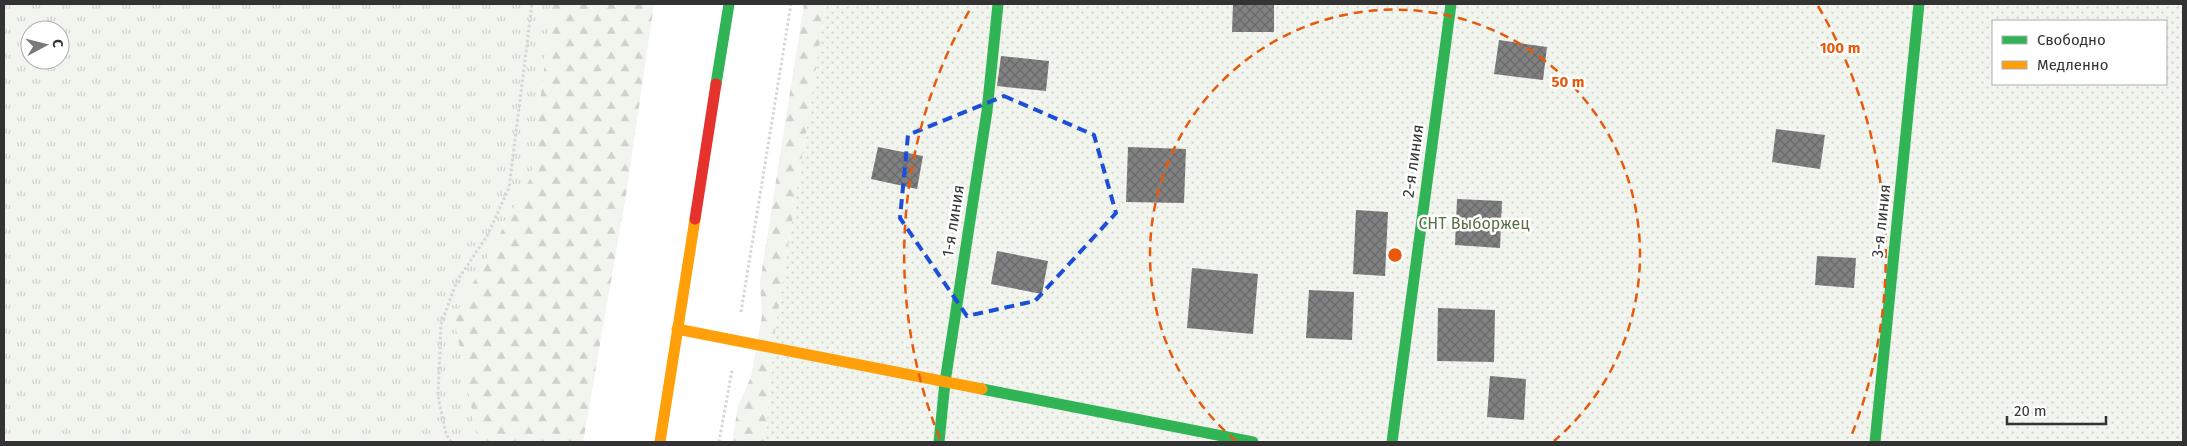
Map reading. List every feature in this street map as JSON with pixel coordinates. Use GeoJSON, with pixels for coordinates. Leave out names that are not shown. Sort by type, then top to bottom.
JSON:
{"type":"FeatureCollection","features":[{"type":"Feature","properties":{"kind":"street"},"geometry":{"type":"LineString","coordinates":[[660,442],[676,329],[729,4]]}},
{"type":"Feature","properties":{"kind":"street","name":"1-я линия"},"geometry":{"type":"LineString","coordinates":[[939,442],[945,382],[986,111],[998,4]]}},
{"type":"Feature","properties":{"kind":"street","name":"2-я линия"},"geometry":{"type":"LineString","coordinates":[[1392,442],[1451,4]]}},
{"type":"Feature","properties":{"kind":"street","name":"3-я линия"},"geometry":{"type":"LineString","coordinates":[[1875,442],[1919,4]]}},
{"type":"Feature","properties":{"kind":"street"},"geometry":{"type":"LineString","coordinates":[[676,329],[1253,442]]}},
{"type":"Feature","properties":{"kind":"path"},"geometry":{"type":"LineString","coordinates":[[451,442],[446,434],[438,396],[441,324],[457,281],[487,236],[509,188],[532,4]]}},
{"type":"Feature","properties":{"kind":"path"},"geometry":{"type":"LineString","coordinates":[[719,442],[791,4]]}},
{"type":"Feature","properties":{"kind":"highlighted area"},"geometry":{"type":"Polygon","coordinates":[[[1004,96],[1094,135],[1116,213],[1035,301],[967,316],[900,218],[908,135],[1004,96]]]}},
{"type":"Feature","properties":{"kind":"green space"},"geometry":{"type":"Polygon","coordinates":[[[4,4],[552,4],[531,177],[454,318],[478,442],[4,442],[4,4]]]}},
{"type":"Feature","properties":{"kind":"green space"},"geometry":{"type":"Polygon","coordinates":[[[552,4],[654,4],[627,189],[583,442],[478,442],[454,318],[531,177],[552,4]]]}},
{"type":"Feature","properties":{"kind":"green space"},"geometry":{"type":"Polygon","coordinates":[[[804,4],[826,4],[775,332],[765,442],[732,442],[738,406],[751,377],[762,315],[760,282],[804,4]]]}},
{"type":"Feature","properties":{"kind":"green space","name":"СНТ Выборжец"},"geometry":{"type":"Polygon","coordinates":[[[826,4],[2183,4],[2183,442],[765,442],[775,332],[826,4]]]}},
{"type":"Feature","properties":{"kind":"building"},"geometry":{"type":"Polygon","coordinates":[[[1233,4],[1274,4],[1274,32],[1232,32],[1233,4]]]}},
{"type":"Feature","properties":{"kind":"building"},"geometry":{"type":"Polygon","coordinates":[[[1499,40],[1547,47],[1543,80],[1494,74],[1499,40]]]}},
{"type":"Feature","properties":{"kind":"building"},"geometry":{"type":"Polygon","coordinates":[[[1001,56],[1049,61],[1046,91],[997,86],[1001,56]]]}},
{"type":"Feature","properties":{"kind":"building"},"geometry":{"type":"Polygon","coordinates":[[[1776,129],[1825,135],[1820,169],[1772,162],[1776,129]]]}},
{"type":"Feature","properties":{"kind":"building"},"geometry":{"type":"Polygon","coordinates":[[[878,147],[923,156],[917,189],[871,179],[878,147]]]}},
{"type":"Feature","properties":{"kind":"building"},"geometry":{"type":"Polygon","coordinates":[[[1128,147],[1186,149],[1184,203],[1126,202],[1128,147]]]}},
{"type":"Feature","properties":{"kind":"building"},"geometry":{"type":"Polygon","coordinates":[[[1457,199],[1502,201],[1500,248],[1455,245],[1457,199]]]}},
{"type":"Feature","properties":{"kind":"building"},"geometry":{"type":"Polygon","coordinates":[[[1356,210],[1388,212],[1385,276],[1353,274],[1356,210]]]}},
{"type":"Feature","properties":{"kind":"building"},"geometry":{"type":"Polygon","coordinates":[[[997,251],[1048,261],[1042,294],[991,284],[997,251]]]}},
{"type":"Feature","properties":{"kind":"building"},"geometry":{"type":"Polygon","coordinates":[[[1817,256],[1856,258],[1854,288],[1815,285],[1817,256]]]}},
{"type":"Feature","properties":{"kind":"building"},"geometry":{"type":"Polygon","coordinates":[[[1192,268],[1258,274],[1253,334],[1187,328],[1192,268]]]}},
{"type":"Feature","properties":{"kind":"building"},"geometry":{"type":"Polygon","coordinates":[[[1309,290],[1354,292],[1352,340],[1306,338],[1309,290]]]}},
{"type":"Feature","properties":{"kind":"building"},"geometry":{"type":"Polygon","coordinates":[[[1438,308],[1495,310],[1494,362],[1437,361],[1438,308]]]}},
{"type":"Feature","properties":{"kind":"building"},"geometry":{"type":"Polygon","coordinates":[[[1490,376],[1526,379],[1524,420],[1487,417],[1490,376]]]}},
{"type":"Feature","properties":{"kind":"traffic: fast"},"geometry":{"type":"LineString","coordinates":[[716,84],[729,4]]}},
{"type":"Feature","properties":{"kind":"traffic: fast"},"geometry":{"type":"LineString","coordinates":[[939,442],[945,382],[987,111],[998,4]]}},
{"type":"Feature","properties":{"kind":"traffic: fast"},"geometry":{"type":"LineString","coordinates":[[1392,442],[1451,4]]}},
{"type":"Feature","properties":{"kind":"traffic: fast"},"geometry":{"type":"LineString","coordinates":[[1875,442],[1919,4]]}},
{"type":"Feature","properties":{"kind":"traffic: fast"},"geometry":{"type":"LineString","coordinates":[[982,389],[1253,442]]}},
{"type":"Feature","properties":{"kind":"traffic: slow"},"geometry":{"type":"LineString","coordinates":[[660,442],[695,219]]}},
{"type":"Feature","properties":{"kind":"traffic: slow"},"geometry":{"type":"LineString","coordinates":[[677,329],[982,389]]}},
{"type":"Feature","properties":{"kind":"traffic: jam"},"geometry":{"type":"LineString","coordinates":[[695,219],[716,84]]}}]}
